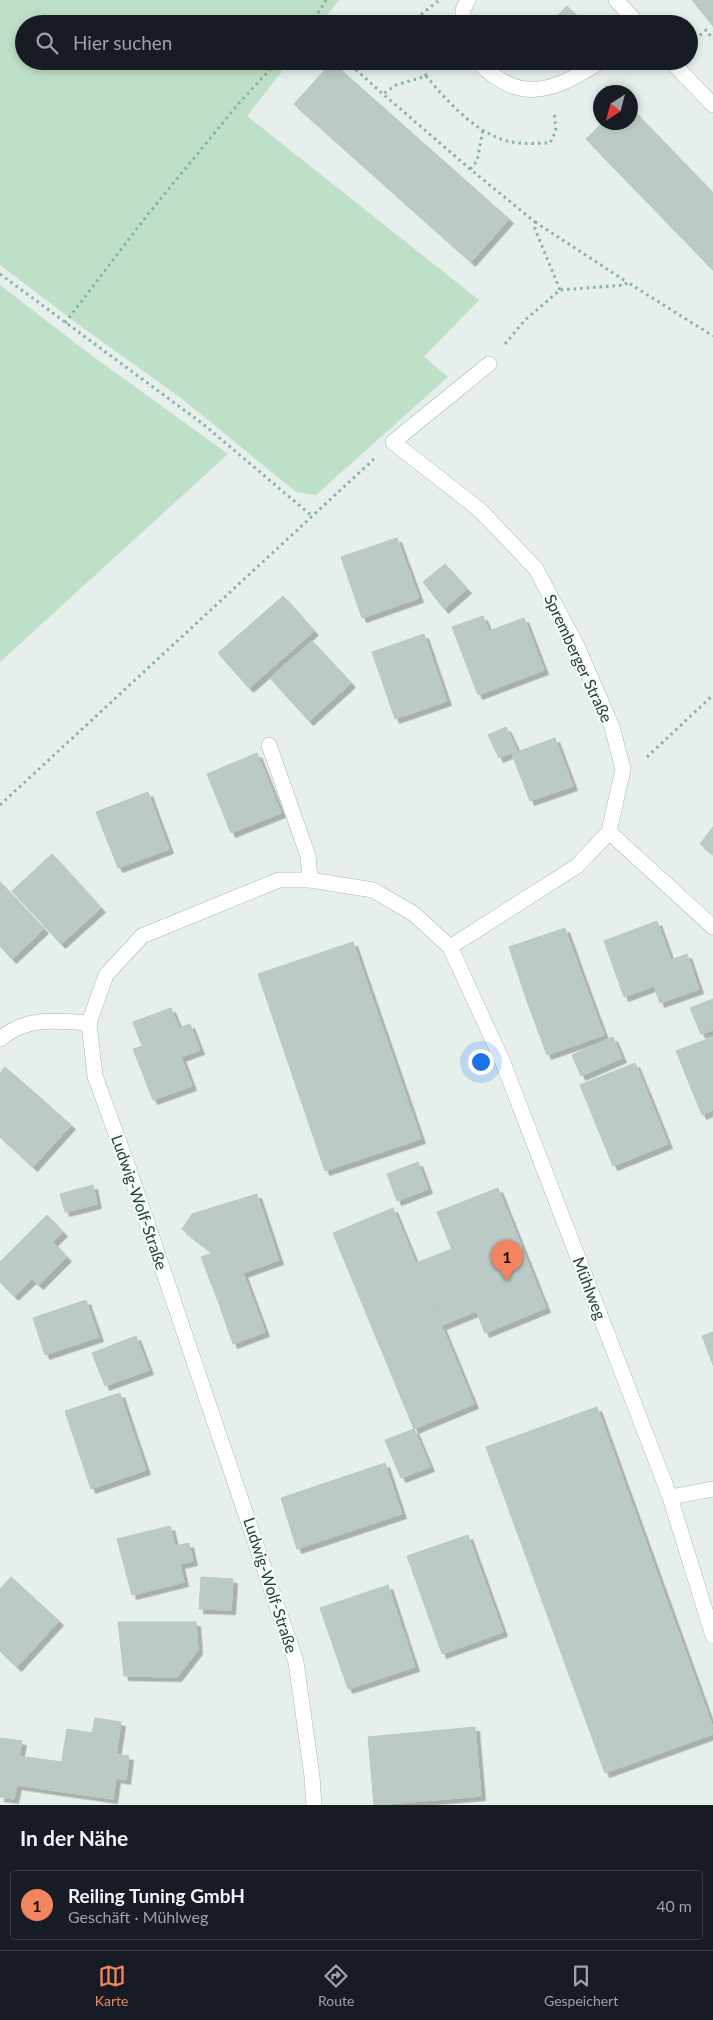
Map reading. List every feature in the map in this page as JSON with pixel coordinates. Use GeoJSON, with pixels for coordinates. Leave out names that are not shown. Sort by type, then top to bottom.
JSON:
{"type":"FeatureCollection","features":[{"type":"Feature","properties":{"kind":"street"},"geometry":{"type":"LineString","coordinates":[[463,15],[463,10],[468,0]]}},
{"type":"Feature","properties":{"kind":"street"},"geometry":{"type":"LineString","coordinates":[[616,0],[630,15]]}},
{"type":"Feature","properties":{"kind":"street"},"geometry":{"type":"LineString","coordinates":[[486,70],[508,85],[530,91],[569,81],[587,70]]}},
{"type":"Feature","properties":{"kind":"street"},"geometry":{"type":"LineString","coordinates":[[680,70],[713,105]]}},
{"type":"Feature","properties":{"kind":"street"},"geometry":{"type":"LineString","coordinates":[[393,442],[489,364]]}},
{"type":"Feature","properties":{"kind":"street","name":"Spremberger Straße"},"geometry":{"type":"LineString","coordinates":[[393,442],[481,511],[536,569],[577,646],[612,728],[623,769],[608,832],[577,866],[450,947]]}},
{"type":"Feature","properties":{"kind":"street"},"geometry":{"type":"LineString","coordinates":[[269,746],[308,856],[310,880]]}},
{"type":"Feature","properties":{"kind":"street"},"geometry":{"type":"LineString","coordinates":[[608,832],[713,927]]}},
{"type":"Feature","properties":{"kind":"street","name":"Ludwig-Wolf-Straße"},"geometry":{"type":"LineString","coordinates":[[314,1805],[312,1776],[296,1662],[134,1182],[95,1076],[89,1023],[106,975],[142,936],[279,880],[310,880],[372,890],[414,914],[450,947]]}},
{"type":"Feature","properties":{"kind":"street","name":"Mühlweg"},"geometry":{"type":"LineString","coordinates":[[450,947],[502,1060],[670,1497],[713,1636]]}},
{"type":"Feature","properties":{"kind":"street"},"geometry":{"type":"LineString","coordinates":[[0,1039],[8,1033],[41,1020],[89,1023]]}},
{"type":"Feature","properties":{"kind":"street"},"geometry":{"type":"LineString","coordinates":[[670,1497],[713,1489]]}},
{"type":"Feature","properties":{"kind":"path"},"geometry":{"type":"LineString","coordinates":[[317,15],[326,0]]}},
{"type":"Feature","properties":{"kind":"path"},"geometry":{"type":"LineString","coordinates":[[698,37],[706,30],[713,39]]}},
{"type":"Feature","properties":{"kind":"path"},"geometry":{"type":"LineString","coordinates":[[65,324],[145,218],[239,103],[270,70]]}},
{"type":"Feature","properties":{"kind":"path"},"geometry":{"type":"LineString","coordinates":[[356,70],[470,169],[535,222],[713,336]]}},
{"type":"Feature","properties":{"kind":"path"},"geometry":{"type":"LineString","coordinates":[[424,70],[426,76],[446,99],[483,130],[496,138],[518,143],[550,143],[556,131],[551,86]]}},
{"type":"Feature","properties":{"kind":"path"},"geometry":{"type":"LineString","coordinates":[[383,94],[396,85],[426,76]]}},
{"type":"Feature","properties":{"kind":"path"},"geometry":{"type":"LineString","coordinates":[[470,169],[477,161],[483,130]]}},
{"type":"Feature","properties":{"kind":"path"},"geometry":{"type":"LineString","coordinates":[[535,222],[535,229],[560,290]]}},
{"type":"Feature","properties":{"kind":"path"},"geometry":{"type":"LineString","coordinates":[[0,274],[65,324],[203,424],[312,516]]}},
{"type":"Feature","properties":{"kind":"path"},"geometry":{"type":"LineString","coordinates":[[489,364],[525,320],[560,290],[625,286],[627,282]]}},
{"type":"Feature","properties":{"kind":"path"},"geometry":{"type":"LineString","coordinates":[[0,805],[393,442]]}},
{"type":"Feature","properties":{"kind":"path"},"geometry":{"type":"LineString","coordinates":[[623,769],[636,766],[713,695]]}},
{"type":"Feature","properties":{"kind":"green space"},"geometry":{"type":"Polygon","coordinates":[[[0,0],[339,0],[327,15],[15,15],[15,70],[283,70],[247,116],[479,300],[424,357],[448,377],[316,495],[296,492],[181,398],[79,325],[0,265],[0,0]]]}},
{"type":"Feature","properties":{"kind":"green space"},"geometry":{"type":"Polygon","coordinates":[[[0,285],[91,355],[228,454],[0,662],[0,285]]]}},
{"type":"Feature","properties":{"kind":"building"},"geometry":{"type":"Polygon","coordinates":[[[692,0],[713,0],[713,26],[692,0]]]}},
{"type":"Feature","properties":{"kind":"building"},"geometry":{"type":"Polygon","coordinates":[[[567,6],[576,15],[558,15],[567,6]]]}},
{"type":"Feature","properties":{"kind":"building"},"geometry":{"type":"Polygon","coordinates":[[[325,70],[341,70],[509,219],[471,262],[294,104],[325,70]]]}},
{"type":"Feature","properties":{"kind":"building"},"geometry":{"type":"Polygon","coordinates":[[[638,115],[713,193],[713,270],[586,139],[595,130],[638,130],[638,115]]]}},
{"type":"Feature","properties":{"kind":"building"},"geometry":{"type":"Polygon","coordinates":[[[397,538],[419,598],[362,618],[341,557],[397,538]]]}},
{"type":"Feature","properties":{"kind":"building"},"geometry":{"type":"Polygon","coordinates":[[[445,564],[467,589],[444,609],[423,582],[445,564]]]}},
{"type":"Feature","properties":{"kind":"building"},"geometry":{"type":"Polygon","coordinates":[[[283,596],[314,631],[249,688],[218,653],[283,596]]]}},
{"type":"Feature","properties":{"kind":"building"},"geometry":{"type":"Polygon","coordinates":[[[483,616],[489,631],[524,618],[544,670],[478,695],[452,627],[483,616]]]}},
{"type":"Feature","properties":{"kind":"building"},"geometry":{"type":"Polygon","coordinates":[[[424,634],[447,701],[395,719],[372,652],[424,634]]]}},
{"type":"Feature","properties":{"kind":"building"},"geometry":{"type":"Polygon","coordinates":[[[312,641],[351,683],[309,721],[270,678],[312,641]]]}},
{"type":"Feature","properties":{"kind":"building"},"geometry":{"type":"Polygon","coordinates":[[[506,727],[517,750],[499,758],[488,735],[506,727]]]}},
{"type":"Feature","properties":{"kind":"building"},"geometry":{"type":"Polygon","coordinates":[[[555,738],[573,786],[530,801],[512,754],[555,738]]]}},
{"type":"Feature","properties":{"kind":"building"},"geometry":{"type":"Polygon","coordinates":[[[257,753],[281,813],[231,833],[207,774],[257,753]]]}},
{"type":"Feature","properties":{"kind":"building"},"geometry":{"type":"Polygon","coordinates":[[[148,792],[169,849],[118,868],[96,812],[148,792]]]}},
{"type":"Feature","properties":{"kind":"building"},"geometry":{"type":"Polygon","coordinates":[[[713,827],[713,854],[700,844],[713,827]]]}},
{"type":"Feature","properties":{"kind":"building"},"geometry":{"type":"Polygon","coordinates":[[[52,854],[101,908],[61,944],[12,891],[52,854]]]}},
{"type":"Feature","properties":{"kind":"building"},"geometry":{"type":"Polygon","coordinates":[[[0,882],[44,929],[12,959],[0,946],[0,882]]]}},
{"type":"Feature","properties":{"kind":"building"},"geometry":{"type":"Polygon","coordinates":[[[657,921],[671,960],[687,954],[699,989],[660,1003],[654,986],[624,997],[604,941],[657,921]]]}},
{"type":"Feature","properties":{"kind":"building"},"geometry":{"type":"Polygon","coordinates":[[[565,928],[584,981],[527,1001],[509,947],[565,928]]]}},
{"type":"Feature","properties":{"kind":"building"},"geometry":{"type":"Polygon","coordinates":[[[353,942],[421,1139],[325,1171],[258,974],[353,942]]]}},
{"type":"Feature","properties":{"kind":"building"},"geometry":{"type":"Polygon","coordinates":[[[584,981],[604,1035],[547,1055],[527,1001],[584,981]]]}},
{"type":"Feature","properties":{"kind":"building"},"geometry":{"type":"Polygon","coordinates":[[[713,999],[713,1030],[701,1034],[690,1008],[713,999]]]}},
{"type":"Feature","properties":{"kind":"building"},"geometry":{"type":"Polygon","coordinates":[[[171,1008],[179,1028],[190,1024],[200,1050],[181,1057],[192,1086],[153,1100],[133,1049],[142,1046],[133,1022],[171,1008]]]}},
{"type":"Feature","properties":{"kind":"building"},"geometry":{"type":"Polygon","coordinates":[[[613,1037],[622,1058],[581,1076],[572,1055],[613,1037]]]}},
{"type":"Feature","properties":{"kind":"building"},"geometry":{"type":"Polygon","coordinates":[[[713,1037],[713,1110],[702,1115],[676,1051],[713,1037]]]}},
{"type":"Feature","properties":{"kind":"building"},"geometry":{"type":"Polygon","coordinates":[[[635,1063],[650,1099],[595,1122],[580,1085],[635,1063]]]}},
{"type":"Feature","properties":{"kind":"building"},"geometry":{"type":"Polygon","coordinates":[[[5,1067],[44,1101],[7,1143],[0,1137],[0,1073],[5,1067]]]}},
{"type":"Feature","properties":{"kind":"building"},"geometry":{"type":"Polygon","coordinates":[[[650,1099],[668,1144],[613,1166],[595,1122],[650,1099]]]}},
{"type":"Feature","properties":{"kind":"building"},"geometry":{"type":"Polygon","coordinates":[[[44,1101],[71,1125],[33,1167],[7,1143],[44,1101]]]}},
{"type":"Feature","properties":{"kind":"building"},"geometry":{"type":"Polygon","coordinates":[[[418,1162],[428,1189],[397,1201],[387,1174],[418,1162]]]}},
{"type":"Feature","properties":{"kind":"building"},"geometry":{"type":"Polygon","coordinates":[[[93,1185],[97,1204],[65,1212],[60,1194],[93,1185]]]}},
{"type":"Feature","properties":{"kind":"building"},"geometry":{"type":"Polygon","coordinates":[[[498,1188],[546,1308],[485,1333],[437,1212],[498,1188]]]}},
{"type":"Feature","properties":{"kind":"building"},"geometry":{"type":"Polygon","coordinates":[[[257,1194],[279,1260],[243,1273],[233,1246],[213,1253],[182,1229],[192,1214],[257,1194]]]}},
{"type":"Feature","properties":{"kind":"building"},"geometry":{"type":"Polygon","coordinates":[[[393,1208],[474,1404],[414,1429],[333,1233],[393,1208]]]}},
{"type":"Feature","properties":{"kind":"building"},"geometry":{"type":"Polygon","coordinates":[[[47,1215],[63,1232],[53,1242],[67,1257],[39,1285],[32,1279],[14,1296],[0,1282],[0,1262],[47,1215]]]}},
{"type":"Feature","properties":{"kind":"building"},"geometry":{"type":"Polygon","coordinates":[[[233,1246],[249,1289],[218,1301],[201,1257],[233,1246]]]}},
{"type":"Feature","properties":{"kind":"building"},"geometry":{"type":"Polygon","coordinates":[[[452,1249],[477,1311],[442,1325],[416,1263],[452,1249]]]}},
{"type":"Feature","properties":{"kind":"building"},"geometry":{"type":"Polygon","coordinates":[[[249,1289],[265,1332],[233,1344],[218,1301],[249,1289]]]}},
{"type":"Feature","properties":{"kind":"building"},"geometry":{"type":"Polygon","coordinates":[[[86,1300],[99,1337],[45,1355],[33,1318],[86,1300]]]}},
{"type":"Feature","properties":{"kind":"building"},"geometry":{"type":"Polygon","coordinates":[[[713,1332],[713,1365],[702,1336],[713,1332]]]}},
{"type":"Feature","properties":{"kind":"building"},"geometry":{"type":"Polygon","coordinates":[[[136,1336],[149,1370],[105,1386],[92,1353],[136,1336]]]}},
{"type":"Feature","properties":{"kind":"building"},"geometry":{"type":"Polygon","coordinates":[[[120,1393],[133,1432],[78,1450],[65,1411],[120,1393]]]}},
{"type":"Feature","properties":{"kind":"building"},"geometry":{"type":"Polygon","coordinates":[[[597,1407],[713,1728],[713,1734],[605,1773],[486,1447],[597,1407]]]}},
{"type":"Feature","properties":{"kind":"building"},"geometry":{"type":"Polygon","coordinates":[[[414,1429],[430,1467],[401,1478],[385,1440],[414,1429]]]}},
{"type":"Feature","properties":{"kind":"building"},"geometry":{"type":"Polygon","coordinates":[[[133,1432],[146,1470],[91,1489],[78,1450],[133,1432]]]}},
{"type":"Feature","properties":{"kind":"building"},"geometry":{"type":"Polygon","coordinates":[[[385,1463],[402,1514],[297,1549],[281,1498],[385,1463]]]}},
{"type":"Feature","properties":{"kind":"building"},"geometry":{"type":"Polygon","coordinates":[[[170,1526],[175,1546],[189,1543],[193,1561],[180,1564],[184,1582],[132,1595],[117,1539],[170,1526]]]}},
{"type":"Feature","properties":{"kind":"building"},"geometry":{"type":"Polygon","coordinates":[[[468,1535],[503,1632],[442,1654],[407,1556],[468,1535]]]}},
{"type":"Feature","properties":{"kind":"building"},"geometry":{"type":"Polygon","coordinates":[[[11,1577],[35,1599],[0,1637],[0,1589],[11,1577]]]}},
{"type":"Feature","properties":{"kind":"building"},"geometry":{"type":"Polygon","coordinates":[[[201,1577],[233,1579],[231,1610],[199,1609],[201,1577]]]}},
{"type":"Feature","properties":{"kind":"building"},"geometry":{"type":"Polygon","coordinates":[[[388,1585],[415,1667],[348,1689],[320,1608],[388,1585]]]}},
{"type":"Feature","properties":{"kind":"building"},"geometry":{"type":"Polygon","coordinates":[[[35,1599],[59,1621],[17,1667],[0,1651],[0,1637],[35,1599]]]}},
{"type":"Feature","properties":{"kind":"building"},"geometry":{"type":"Polygon","coordinates":[[[118,1622],[196,1622],[198,1650],[177,1677],[124,1676],[118,1622]]]}},
{"type":"Feature","properties":{"kind":"building"},"geometry":{"type":"Polygon","coordinates":[[[95,1718],[121,1722],[116,1754],[129,1756],[126,1780],[116,1778],[113,1799],[57,1791],[67,1729],[92,1733],[95,1718]]]}},
{"type":"Feature","properties":{"kind":"building"},"geometry":{"type":"Polygon","coordinates":[[[475,1727],[481,1796],[374,1805],[368,1737],[475,1727]]]}},
{"type":"Feature","properties":{"kind":"building"},"geometry":{"type":"Polygon","coordinates":[[[0,1738],[22,1741],[19,1756],[62,1762],[57,1791],[17,1785],[14,1799],[0,1797],[0,1738]]]}},
{"type":"Feature","properties":{"kind":"place","name":"Reiling Tuning GmbH"},"geometry":{"type":"Point","coordinates":[507,1281]}}]}
